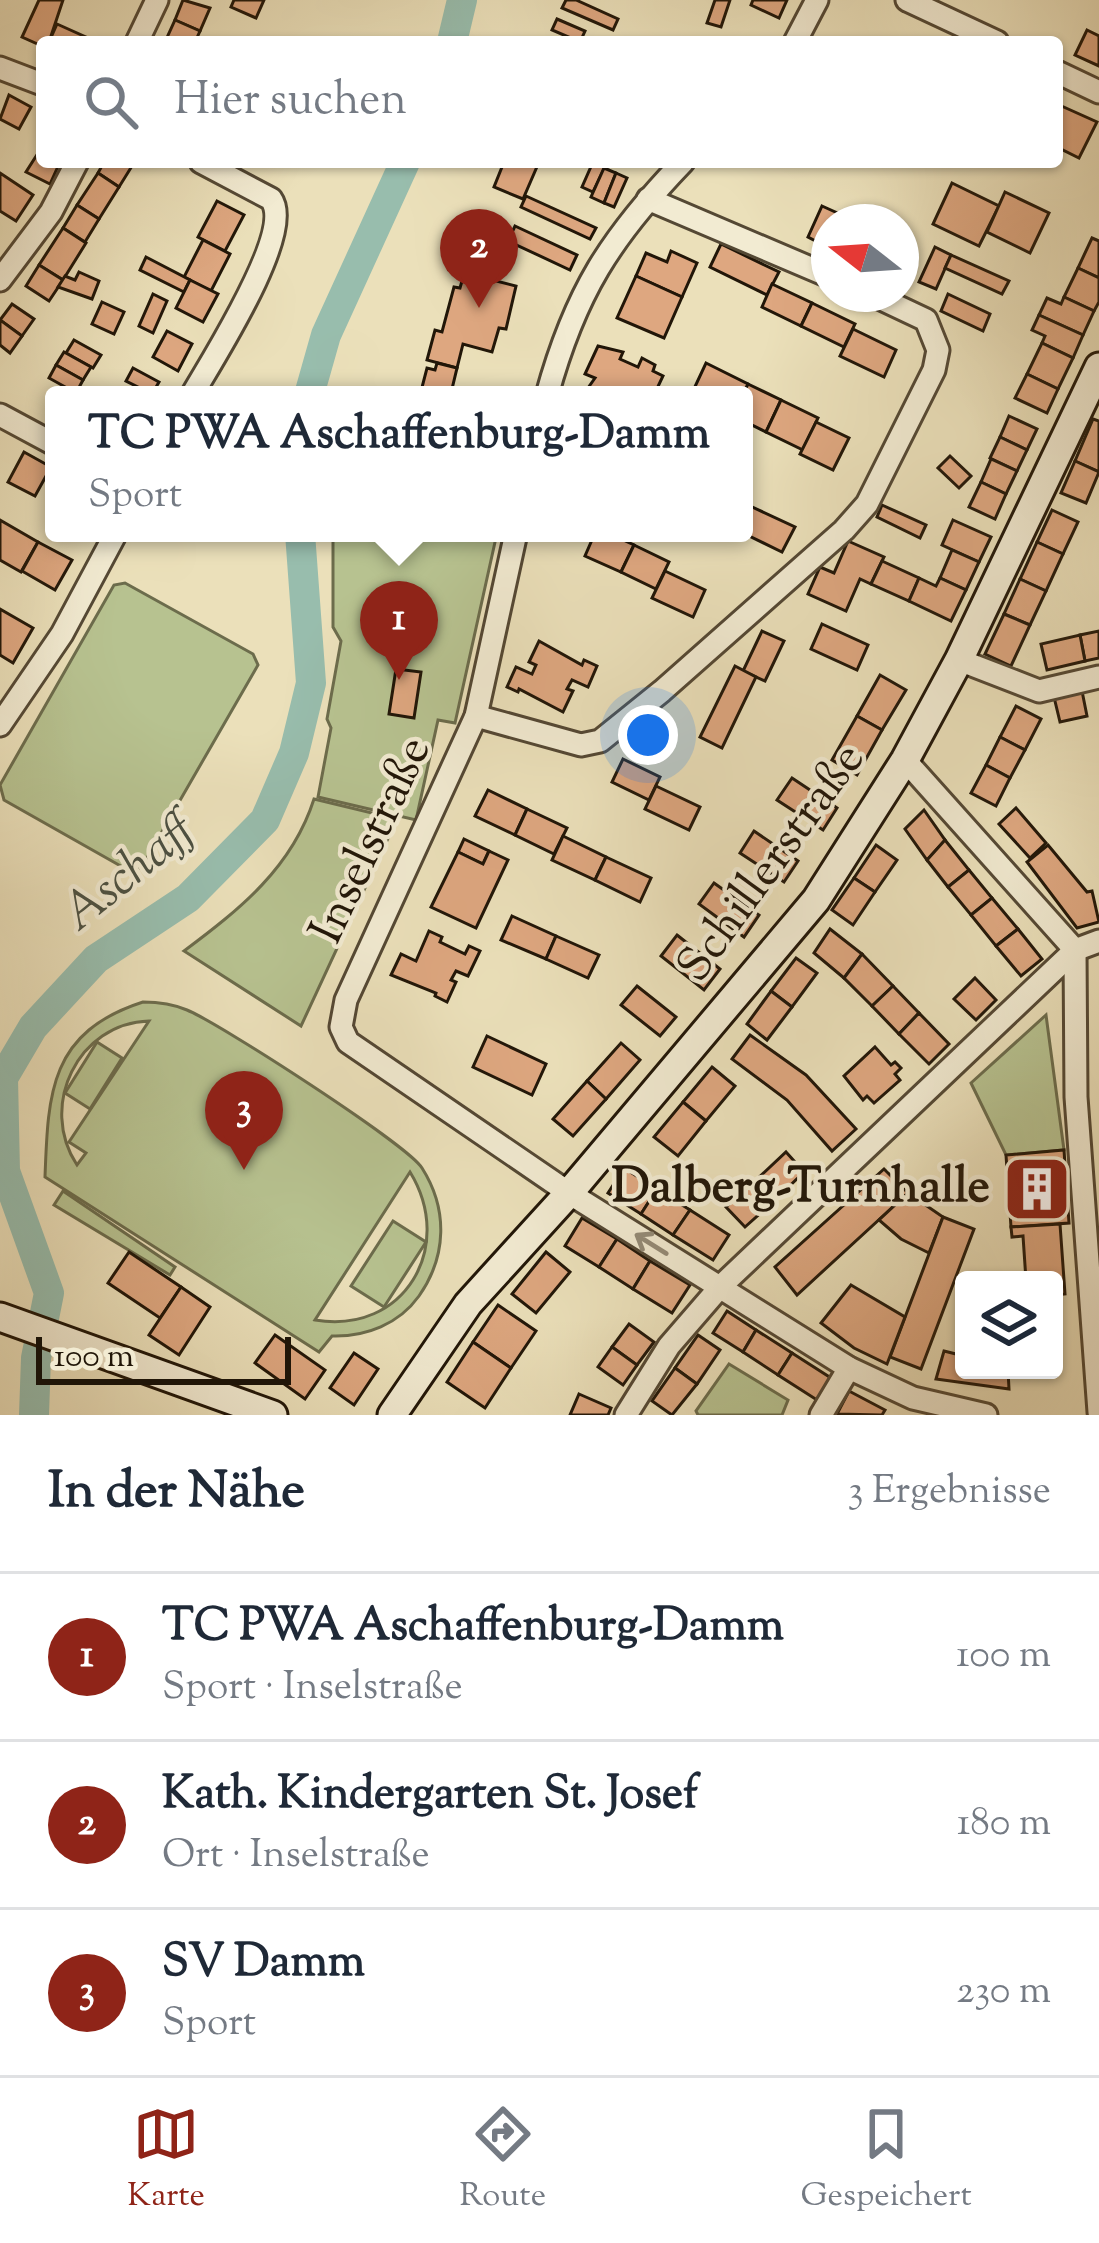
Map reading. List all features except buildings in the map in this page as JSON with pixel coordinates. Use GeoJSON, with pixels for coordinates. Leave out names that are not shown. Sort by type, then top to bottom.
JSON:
{"type":"FeatureCollection","features":[{"type":"Feature","properties":{"kind":"main road","name":"Schillerstraße"},"geometry":{"type":"LineString","coordinates":[[392,1415],[468,1304],[569,1193],[816,900],[905,760],[959,660],[1099,367]]}},
{"type":"Feature","properties":{"kind":"main road"},"geometry":{"type":"LineString","coordinates":[[9,1320],[273,1415]]}},
{"type":"Feature","properties":{"kind":"street"},"geometry":{"type":"LineString","coordinates":[[140,36],[158,0]]}},
{"type":"Feature","properties":{"kind":"street"},"geometry":{"type":"LineString","coordinates":[[798,36],[817,0]]}},
{"type":"Feature","properties":{"kind":"street"},"geometry":{"type":"LineString","coordinates":[[907,0],[984,36]]}},
{"type":"Feature","properties":{"kind":"street"},"geometry":{"type":"LineString","coordinates":[[0,68],[36,82]]}},
{"type":"Feature","properties":{"kind":"street"},"geometry":{"type":"LineString","coordinates":[[1063,74],[1099,92]]}},
{"type":"Feature","properties":{"kind":"street"},"geometry":{"type":"LineString","coordinates":[[0,280],[50,212],[74,168]]}},
{"type":"Feature","properties":{"kind":"street"},"geometry":{"type":"LineString","coordinates":[[197,386],[277,229],[278,208],[271,199],[212,168]]}},
{"type":"Feature","properties":{"kind":"street"},"geometry":{"type":"LineString","coordinates":[[550,386],[563,337],[604,255],[676,168]]}},
{"type":"Feature","properties":{"kind":"street"},"geometry":{"type":"LineString","coordinates":[[648,199],[811,268]]}},
{"type":"Feature","properties":{"kind":"street"},"geometry":{"type":"LineString","coordinates":[[476,716],[581,746],[599,741],[844,530],[867,504],[934,370],[938,350],[926,320],[909,312]]}},
{"type":"Feature","properties":{"kind":"street"},"geometry":{"type":"LineString","coordinates":[[0,416],[45,439]]}},
{"type":"Feature","properties":{"kind":"street"},"geometry":{"type":"LineString","coordinates":[[0,724],[62,634],[111,542]]}},
{"type":"Feature","properties":{"kind":"street","name":"Inselstraße"},"geometry":{"type":"LineString","coordinates":[[514,542],[476,716],[346,1000],[341,1027],[349,1042],[569,1193]]}},
{"type":"Feature","properties":{"kind":"street"},"geometry":{"type":"LineString","coordinates":[[959,660],[1039,691],[1099,677]]}},
{"type":"Feature","properties":{"kind":"street"},"geometry":{"type":"LineString","coordinates":[[905,760],[1075,950],[1076,1096],[1099,1412]]}},
{"type":"Feature","properties":{"kind":"street"},"geometry":{"type":"LineString","coordinates":[[626,1415],[670,1346],[720,1287],[1075,950],[1099,941]]}},
{"type":"Feature","properties":{"kind":"street"},"geometry":{"type":"LineString","coordinates":[[1076,1096],[1099,1098]]}},
{"type":"Feature","properties":{"kind":"street"},"geometry":{"type":"LineString","coordinates":[[569,1193],[848,1368],[913,1398],[986,1415]]}},
{"type":"Feature","properties":{"kind":"street"},"geometry":{"type":"LineString","coordinates":[[820,1415],[848,1368]]}},
{"type":"Feature","properties":{"kind":"green space"},"geometry":{"type":"Polygon","coordinates":[[[333,542],[495,542],[455,723],[438,720],[416,820],[318,797],[341,641],[333,627],[333,542]]]}},
{"type":"Feature","properties":{"kind":"green space"},"geometry":{"type":"Polygon","coordinates":[[[125,583],[253,654],[258,665],[141,868],[126,869],[4,800],[0,785],[114,585],[125,583]]]}},
{"type":"Feature","properties":{"kind":"green space"},"geometry":{"type":"Polygon","coordinates":[[[314,799],[397,819],[301,1026],[184,951],[262,885],[292,846],[314,799]]]}},
{"type":"Feature","properties":{"kind":"green space"},"geometry":{"type":"Polygon","coordinates":[[[143,1002],[187,1010],[311,1085],[409,1155],[430,1184],[441,1232],[435,1265],[411,1306],[381,1327],[332,1336],[319,1352],[45,1177],[48,1118],[60,1069],[89,1030],[143,1002]],[[149,1021],[124,1025],[102,1036],[72,1072],[62,1118],[66,1142],[77,1165],[86,1153],[69,1142],[149,1021]],[[410,1172],[315,1320],[347,1321],[374,1314],[396,1300],[413,1280],[424,1256],[427,1229],[423,1201],[410,1172]]]}},
{"type":"Feature","properties":{"kind":"green space"},"geometry":{"type":"Polygon","coordinates":[[[1046,1015],[1064,1150],[1006,1155],[971,1083],[1046,1015]]]}},
{"type":"Feature","properties":{"kind":"green space"},"geometry":{"type":"Polygon","coordinates":[[[97,1042],[122,1058],[90,1109],[65,1093],[97,1042]]]}},
{"type":"Feature","properties":{"kind":"green space"},"geometry":{"type":"Polygon","coordinates":[[[63,1191],[175,1267],[170,1275],[54,1205],[63,1191]]]}},
{"type":"Feature","properties":{"kind":"green space"},"geometry":{"type":"Polygon","coordinates":[[[393,1221],[426,1242],[384,1307],[351,1286],[393,1221]]]}},
{"type":"Feature","properties":{"kind":"green space"},"geometry":{"type":"Polygon","coordinates":[[[729,1364],[788,1400],[782,1415],[698,1415],[696,1411],[729,1364]]]}},
{"type":"Feature","properties":{"kind":"waterway","name":"Aschaff"},"geometry":{"type":"LineString","coordinates":[[453,36],[462,0]]}},
{"type":"Feature","properties":{"kind":"waterway","name":"Aschaff"},"geometry":{"type":"LineString","coordinates":[[312,386],[326,335],[402,168]]}},
{"type":"Feature","properties":{"kind":"waterway","name":"Aschaff"},"geometry":{"type":"LineString","coordinates":[[34,1415],[36,1358],[49,1293],[5,1171],[3,1078],[33,1027],[96,959],[188,898],[265,820],[294,753],[311,683],[301,542]]}},
{"type":"Feature","properties":{"kind":"place","name":"Kath. Kindergarten St. Josef"},"geometry":{"type":"Point","coordinates":[479,308]}},
{"type":"Feature","properties":{"kind":"place","name":"TC PWA Aschaffenburg-Damm"},"geometry":{"type":"Point","coordinates":[399,680]}},
{"type":"Feature","properties":{"kind":"place","name":"SV Damm"},"geometry":{"type":"Point","coordinates":[244,1170]}},
{"type":"Feature","properties":{"kind":"place","name":"Dalberg-Turnhalle"},"geometry":{"type":"Point","coordinates":[1037,1189]}}]}
